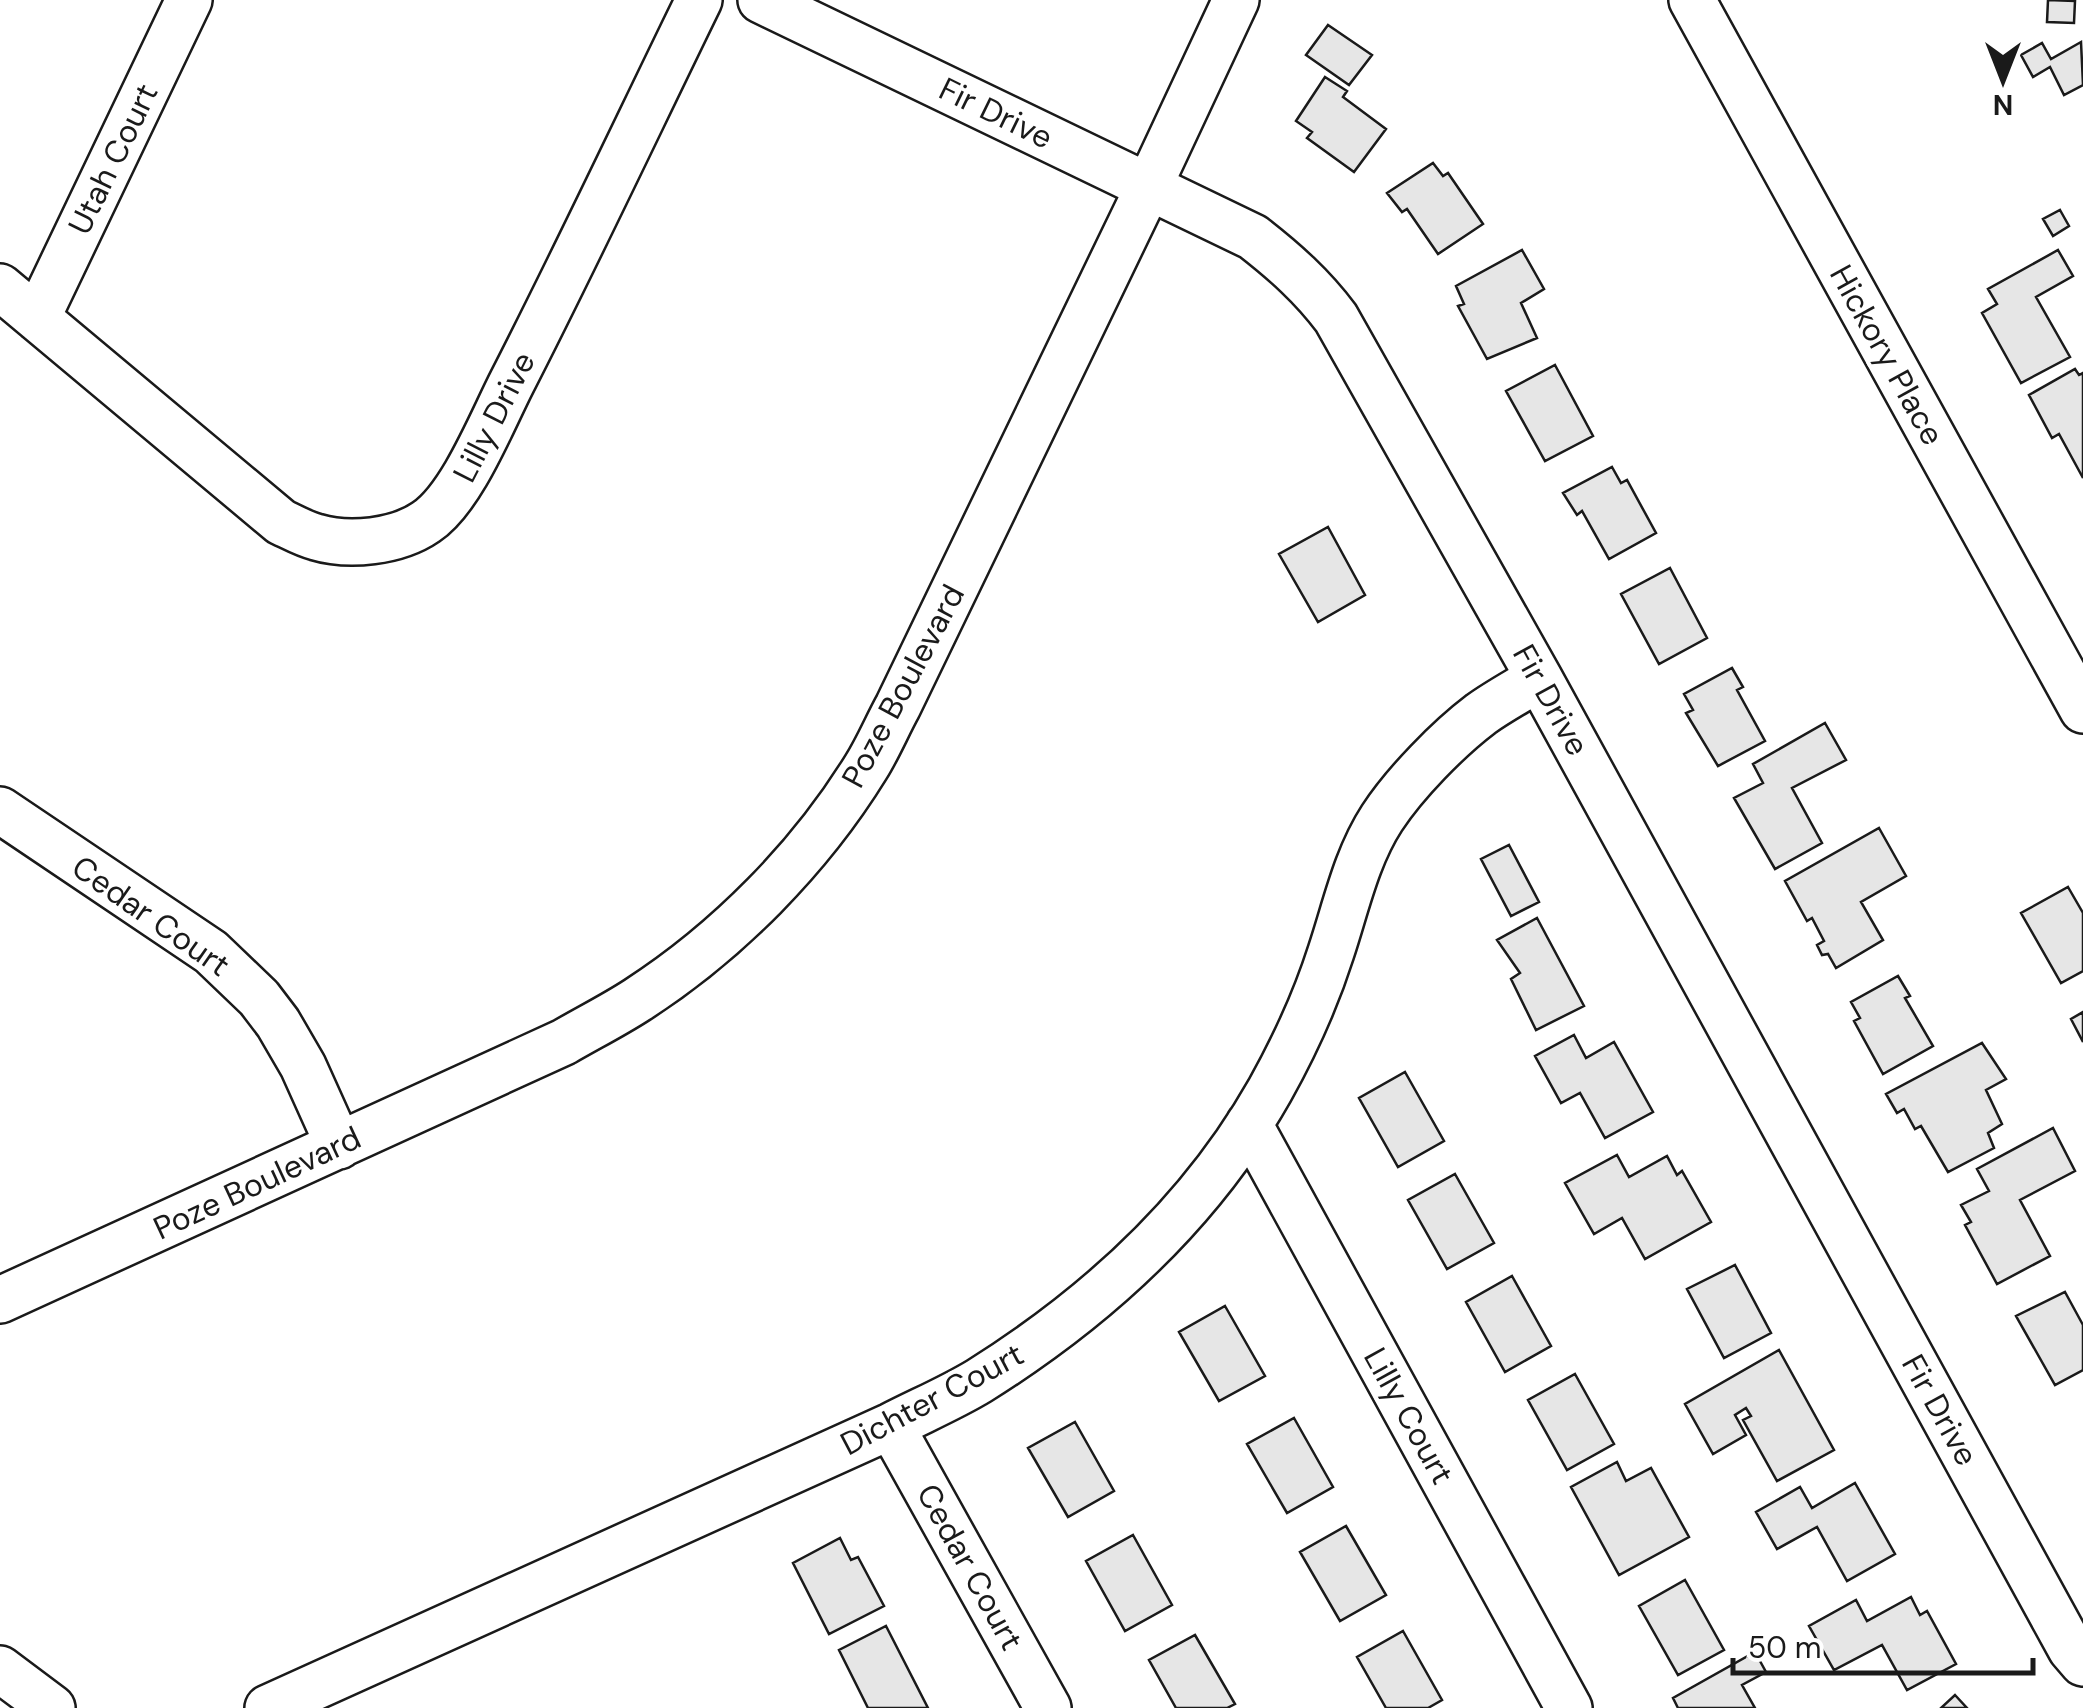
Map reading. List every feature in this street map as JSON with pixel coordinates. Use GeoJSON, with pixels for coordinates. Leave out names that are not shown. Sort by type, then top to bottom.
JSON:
{"type":"FeatureCollection","features":[{"type":"Feature","properties":{"kind":"street","name":"Utah Court"},"geometry":{"type":"LineString","coordinates":[[37,318],[189,0]]}},
{"type":"Feature","properties":{"kind":"street","name":"Lilly Drive"},"geometry":{"type":"LineString","coordinates":[[0,287],[281,522],[316,537],[351,542],[396,536],[414,529],[430,520],[456,493],[699,0]]}},
{"type":"Feature","properties":{"kind":"street","name":"Fir Drive"},"geometry":{"type":"LineString","coordinates":[[761,0],[1253,237],[1318,294],[1336,318],[1539,678],[2070,1648],[2083,1664]]}},
{"type":"Feature","properties":{"kind":"street","name":"Poze Boulevard"},"geometry":{"type":"LineString","coordinates":[[0,1300],[564,1042],[634,1002],[732,928],[828,821],[866,766],[1236,0]]}},
{"type":"Feature","properties":{"kind":"street","name":"Hickory Place"},"geometry":{"type":"LineString","coordinates":[[1692,0],[2083,710]]}},
{"type":"Feature","properties":{"kind":"street","name":"Dichter Court"},"geometry":{"type":"LineString","coordinates":[[268,1708],[892,1426],[1042,1340],[1157,1241],[1220,1167],[1249,1124],[1304,1020],[1330,956],[1357,870],[1382,819],[1418,772],[1480,715],[1539,678]]}},
{"type":"Feature","properties":{"kind":"street","name":"Cedar Court"},"geometry":{"type":"LineString","coordinates":[[0,810],[211,952],[259,998],[303,1066],[339,1146]]}},
{"type":"Feature","properties":{"kind":"street","name":"Lilly Court"},"geometry":{"type":"LineString","coordinates":[[1249,1124],[1569,1708]]}},
{"type":"Feature","properties":{"kind":"street","name":"Cedar Court"},"geometry":{"type":"LineString","coordinates":[[892,1426],[1048,1708]]}},
{"type":"Feature","properties":{"kind":"street"},"geometry":{"type":"LineString","coordinates":[[0,1669],[52,1708]]}},
{"type":"Feature","properties":{"kind":"building"},"geometry":{"type":"Polygon","coordinates":[[[2048,0],[2075,1],[2074,23],[2047,22],[2048,0]]]}},
{"type":"Feature","properties":{"kind":"building"},"geometry":{"type":"Polygon","coordinates":[[[1328,25],[1372,55],[1349,85],[1306,55],[1328,25]]]}},
{"type":"Feature","properties":{"kind":"building"},"geometry":{"type":"Polygon","coordinates":[[[2081,42],[2083,85],[2064,95],[2050,67],[2033,77],[2021,55],[2042,43],[2051,59],[2081,42]]]}},
{"type":"Feature","properties":{"kind":"building"},"geometry":{"type":"Polygon","coordinates":[[[1325,77],[1347,91],[1343,97],[1386,129],[1354,172],[1307,138],[1312,132],[1296,121],[1325,77]]]}},
{"type":"Feature","properties":{"kind":"building"},"geometry":{"type":"Polygon","coordinates":[[[1433,163],[1443,176],[1448,173],[1483,224],[1438,254],[1407,209],[1402,212],[1387,193],[1433,163]]]}},
{"type":"Feature","properties":{"kind":"building"},"geometry":{"type":"Polygon","coordinates":[[[2060,210],[2069,226],[2053,236],[2043,219],[2060,210]]]}},
{"type":"Feature","properties":{"kind":"building"},"geometry":{"type":"Polygon","coordinates":[[[1522,250],[1544,289],[1521,303],[1537,338],[1487,359],[1458,306],[1464,304],[1456,286],[1522,250]]]}},
{"type":"Feature","properties":{"kind":"building"},"geometry":{"type":"Polygon","coordinates":[[[2058,250],[2073,276],[2036,297],[2070,357],[2021,383],[1982,313],[1997,304],[1988,289],[2058,250]]]}},
{"type":"Feature","properties":{"kind":"building"},"geometry":{"type":"Polygon","coordinates":[[[1555,365],[1593,436],[1545,461],[1506,391],[1555,365]]]}},
{"type":"Feature","properties":{"kind":"building"},"geometry":{"type":"Polygon","coordinates":[[[2075,369],[2079,375],[2083,373],[2083,478],[2059,434],[2052,438],[2029,395],[2075,369]]]}},
{"type":"Feature","properties":{"kind":"building"},"geometry":{"type":"Polygon","coordinates":[[[1612,467],[1621,483],[1627,480],[1656,533],[1609,559],[1582,511],[1577,515],[1563,493],[1612,467]]]}},
{"type":"Feature","properties":{"kind":"building"},"geometry":{"type":"Polygon","coordinates":[[[1328,527],[1365,595],[1318,622],[1279,554],[1328,527]]]}},
{"type":"Feature","properties":{"kind":"building"},"geometry":{"type":"Polygon","coordinates":[[[1670,568],[1707,638],[1659,664],[1621,594],[1670,568]]]}},
{"type":"Feature","properties":{"kind":"building"},"geometry":{"type":"Polygon","coordinates":[[[1732,668],[1743,687],[1737,690],[1765,741],[1718,766],[1686,713],[1693,710],[1684,694],[1732,668]]]}},
{"type":"Feature","properties":{"kind":"building"},"geometry":{"type":"Polygon","coordinates":[[[1825,723],[1846,760],[1792,788],[1822,843],[1775,869],[1734,798],[1763,783],[1753,764],[1825,723]]]}},
{"type":"Feature","properties":{"kind":"building"},"geometry":{"type":"Polygon","coordinates":[[[1879,828],[1906,876],[1861,902],[1883,940],[1836,968],[1828,954],[1822,955],[1817,945],[1824,941],[1812,918],[1807,921],[1785,881],[1879,828]]]}},
{"type":"Feature","properties":{"kind":"building"},"geometry":{"type":"Polygon","coordinates":[[[1509,845],[1539,902],[1511,916],[1481,859],[1509,845]]]}},
{"type":"Feature","properties":{"kind":"building"},"geometry":{"type":"Polygon","coordinates":[[[2068,887],[2083,913],[2083,971],[2061,983],[2021,913],[2068,887]]]}},
{"type":"Feature","properties":{"kind":"building"},"geometry":{"type":"Polygon","coordinates":[[[1537,918],[1584,1006],[1536,1030],[1511,979],[1520,973],[1497,940],[1537,918]]]}},
{"type":"Feature","properties":{"kind":"building"},"geometry":{"type":"Polygon","coordinates":[[[1898,976],[1910,996],[1905,998],[1933,1046],[1883,1074],[1854,1021],[1860,1018],[1851,1002],[1898,976]]]}},
{"type":"Feature","properties":{"kind":"building"},"geometry":{"type":"Polygon","coordinates":[[[2083,1012],[2083,1042],[2071,1019],[2083,1012]]]}},
{"type":"Feature","properties":{"kind":"building"},"geometry":{"type":"Polygon","coordinates":[[[1574,1035],[1586,1058],[1614,1042],[1653,1112],[1605,1138],[1580,1093],[1561,1103],[1535,1056],[1574,1035]]]}},
{"type":"Feature","properties":{"kind":"building"},"geometry":{"type":"Polygon","coordinates":[[[1982,1043],[2006,1079],[1986,1090],[2002,1124],[1988,1133],[1994,1148],[1948,1172],[1921,1126],[1915,1129],[1904,1109],[1897,1113],[1886,1094],[1982,1043]]]}},
{"type":"Feature","properties":{"kind":"building"},"geometry":{"type":"Polygon","coordinates":[[[1405,1072],[1444,1141],[1398,1167],[1359,1098],[1405,1072]]]}},
{"type":"Feature","properties":{"kind":"building"},"geometry":{"type":"Polygon","coordinates":[[[2053,1128],[2075,1171],[2020,1200],[2050,1256],[1997,1284],[1965,1225],[1971,1222],[1961,1205],[1989,1191],[1977,1169],[2053,1128]]]}},
{"type":"Feature","properties":{"kind":"building"},"geometry":{"type":"Polygon","coordinates":[[[1617,1155],[1629,1177],[1667,1156],[1677,1175],[1682,1171],[1711,1222],[1645,1259],[1622,1218],[1594,1234],[1565,1183],[1617,1155]]]}},
{"type":"Feature","properties":{"kind":"building"},"geometry":{"type":"Polygon","coordinates":[[[1455,1174],[1494,1243],[1447,1269],[1408,1200],[1455,1174]]]}},
{"type":"Feature","properties":{"kind":"building"},"geometry":{"type":"Polygon","coordinates":[[[1735,1265],[1771,1333],[1724,1358],[1687,1289],[1735,1265]]]}},
{"type":"Feature","properties":{"kind":"building"},"geometry":{"type":"Polygon","coordinates":[[[1512,1276],[1551,1346],[1505,1372],[1466,1302],[1512,1276]]]}},
{"type":"Feature","properties":{"kind":"building"},"geometry":{"type":"Polygon","coordinates":[[[2065,1292],[2083,1325],[2083,1370],[2055,1385],[2016,1316],[2065,1292]]]}},
{"type":"Feature","properties":{"kind":"building"},"geometry":{"type":"Polygon","coordinates":[[[1225,1306],[1265,1376],[1219,1401],[1179,1332],[1225,1306]]]}},
{"type":"Feature","properties":{"kind":"building"},"geometry":{"type":"Polygon","coordinates":[[[1779,1350],[1834,1450],[1777,1481],[1743,1420],[1751,1416],[1746,1408],[1735,1415],[1746,1435],[1713,1454],[1685,1404],[1779,1350]]]}},
{"type":"Feature","properties":{"kind":"building"},"geometry":{"type":"Polygon","coordinates":[[[1575,1374],[1614,1444],[1567,1470],[1528,1400],[1575,1374]]]}},
{"type":"Feature","properties":{"kind":"building"},"geometry":{"type":"Polygon","coordinates":[[[1294,1418],[1333,1487],[1287,1513],[1247,1444],[1294,1418]]]}},
{"type":"Feature","properties":{"kind":"building"},"geometry":{"type":"Polygon","coordinates":[[[1075,1422],[1114,1491],[1068,1517],[1028,1448],[1075,1422]]]}},
{"type":"Feature","properties":{"kind":"building"},"geometry":{"type":"Polygon","coordinates":[[[1617,1462],[1626,1481],[1651,1468],[1689,1537],[1619,1575],[1571,1487],[1617,1462]]]}},
{"type":"Feature","properties":{"kind":"building"},"geometry":{"type":"Polygon","coordinates":[[[1855,1483],[1895,1554],[1847,1581],[1817,1527],[1777,1549],[1756,1512],[1800,1487],[1812,1508],[1855,1483]]]}},
{"type":"Feature","properties":{"kind":"building"},"geometry":{"type":"Polygon","coordinates":[[[1346,1526],[1386,1595],[1340,1621],[1300,1552],[1346,1526]]]}},
{"type":"Feature","properties":{"kind":"building"},"geometry":{"type":"Polygon","coordinates":[[[1133,1535],[1172,1605],[1125,1631],[1086,1561],[1133,1535]]]}},
{"type":"Feature","properties":{"kind":"building"},"geometry":{"type":"Polygon","coordinates":[[[840,1538],[851,1560],[858,1557],[884,1606],[829,1634],[793,1563],[840,1538]]]}},
{"type":"Feature","properties":{"kind":"building"},"geometry":{"type":"Polygon","coordinates":[[[1685,1580],[1724,1650],[1678,1675],[1639,1606],[1685,1580]]]}},
{"type":"Feature","properties":{"kind":"building"},"geometry":{"type":"Polygon","coordinates":[[[1911,1597],[1920,1615],[1927,1611],[1956,1664],[1907,1690],[1882,1645],[1834,1670],[1809,1626],[1856,1600],[1867,1621],[1911,1597]]]}},
{"type":"Feature","properties":{"kind":"building"},"geometry":{"type":"Polygon","coordinates":[[[886,1626],[928,1708],[868,1708],[839,1650],[886,1626]]]}},
{"type":"Feature","properties":{"kind":"building"},"geometry":{"type":"Polygon","coordinates":[[[1403,1631],[1442,1700],[1428,1708],[1386,1708],[1357,1657],[1403,1631]]]}},
{"type":"Feature","properties":{"kind":"building"},"geometry":{"type":"Polygon","coordinates":[[[1195,1635],[1235,1704],[1227,1708],[1176,1708],[1149,1660],[1195,1635]]]}},
{"type":"Feature","properties":{"kind":"building"},"geometry":{"type":"Polygon","coordinates":[[[1755,1652],[1766,1672],[1742,1685],[1755,1708],[1678,1708],[1673,1698],[1755,1652]]]}},
{"type":"Feature","properties":{"kind":"building"},"geometry":{"type":"Polygon","coordinates":[[[1955,1695],[1967,1708],[1941,1708],[1955,1695]]]}}]}
